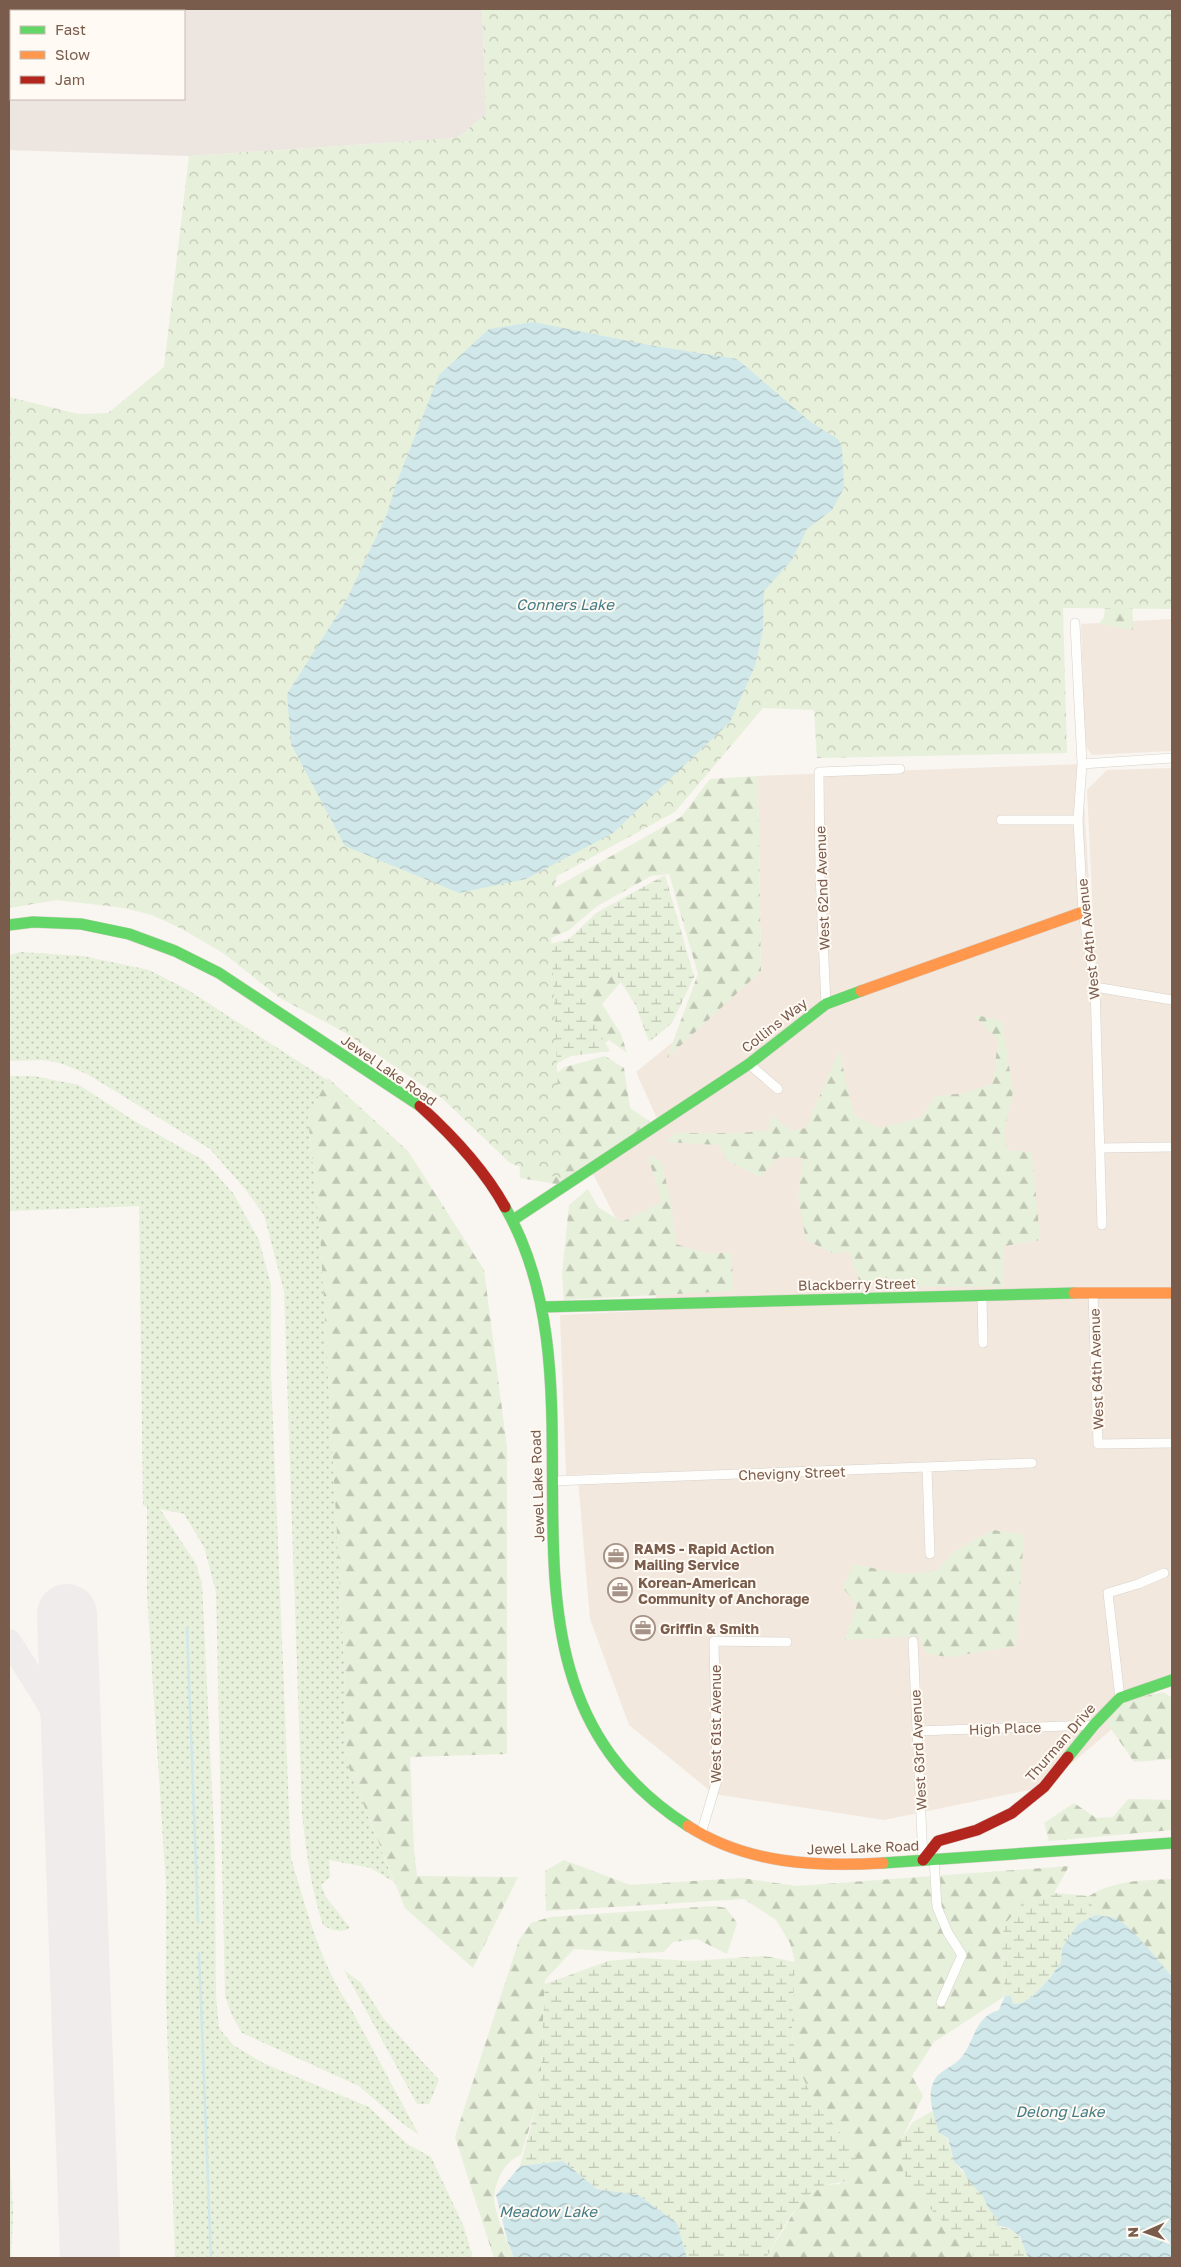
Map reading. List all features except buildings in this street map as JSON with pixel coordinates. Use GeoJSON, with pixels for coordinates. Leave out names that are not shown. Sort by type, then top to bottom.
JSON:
{"type":"FeatureCollection","features":[{"type":"Feature","properties":{"kind":"main road","name":"Collins Way"},"geometry":{"type":"LineString","coordinates":[[513,1220],[749,1064],[826,1004],[1083,912]]}},
{"type":"Feature","properties":{"kind":"main road","name":"Jewel Lake Road"},"geometry":{"type":"LineString","coordinates":[[9,925],[56,922],[97,926],[125,932],[200,962],[424,1110],[460,1146],[492,1185],[513,1220],[542,1307],[548,1370],[558,1621],[565,1661],[581,1706],[602,1744],[632,1783],[665,1811],[701,1834],[749,1853],[799,1864],[839,1865],[1172,1844]]}},
{"type":"Feature","properties":{"kind":"main road","name":"Blackberry Street"},"geometry":{"type":"LineString","coordinates":[[542,1307],[1094,1293],[1172,1294]]}},
{"type":"Feature","properties":{"kind":"main road","name":"Thurman Drive"},"geometry":{"type":"LineString","coordinates":[[929,1860],[938,1840],[977,1830],[1012,1813],[1044,1787],[1094,1725],[1120,1698],[1170,1683]]}},
{"type":"Feature","properties":{"kind":"street","name":"West 64th Avenue"},"geometry":{"type":"LineString","coordinates":[[1075,623],[1082,764],[1078,820],[1083,912],[1095,987],[1102,1224]]}},
{"type":"Feature","properties":{"kind":"street"},"geometry":{"type":"LineString","coordinates":[[1082,764],[1172,758]]}},
{"type":"Feature","properties":{"kind":"street","name":"West 62nd Avenue"},"geometry":{"type":"LineString","coordinates":[[826,1004],[820,874],[819,772],[900,769]]}},
{"type":"Feature","properties":{"kind":"street"},"geometry":{"type":"LineString","coordinates":[[1001,820],[1078,820]]}},
{"type":"Feature","properties":{"kind":"street"},"geometry":{"type":"LineString","coordinates":[[1095,987],[1172,1000]]}},
{"type":"Feature","properties":{"kind":"street"},"geometry":{"type":"LineString","coordinates":[[749,1064],[778,1089]]}},
{"type":"Feature","properties":{"kind":"street"},"geometry":{"type":"LineString","coordinates":[[1100,1148],[1172,1147]]}},
{"type":"Feature","properties":{"kind":"street","name":"West 64th Avenue"},"geometry":{"type":"LineString","coordinates":[[1094,1293],[1098,1444],[1172,1443]]}},
{"type":"Feature","properties":{"kind":"street"},"geometry":{"type":"LineString","coordinates":[[982,1296],[983,1342]]}},
{"type":"Feature","properties":{"kind":"street","name":"Chevigny Street"},"geometry":{"type":"LineString","coordinates":[[552,1481],[1032,1463]]}},
{"type":"Feature","properties":{"kind":"street"},"geometry":{"type":"LineString","coordinates":[[927,1468],[930,1554]]}},
{"type":"Feature","properties":{"kind":"street"},"geometry":{"type":"LineString","coordinates":[[1120,1698],[1108,1593],[1138,1584],[1164,1573]]}},
{"type":"Feature","properties":{"kind":"street","name":"West 61st Avenue"},"geometry":{"type":"LineString","coordinates":[[701,1834],[717,1780],[714,1641],[787,1642]]}},
{"type":"Feature","properties":{"kind":"street","name":"West 63rd Avenue"},"geometry":{"type":"LineString","coordinates":[[913,1641],[917,1731],[929,1860],[937,1907],[948,1932],[962,1955],[941,2002]]}},
{"type":"Feature","properties":{"kind":"street","name":"High Place"},"geometry":{"type":"LineString","coordinates":[[917,1731],[1094,1725]]}},
{"type":"Feature","properties":{"kind":"shaded area"},"geometry":{"type":"Polygon","coordinates":[[[9,9],[482,9],[486,114],[457,138],[189,156],[9,150],[9,9]]]}},
{"type":"Feature","properties":{"kind":"shaded area"},"geometry":{"type":"Polygon","coordinates":[[[1172,619],[1172,751],[1092,755],[1085,745],[1081,624],[1172,619]]]}},
{"type":"Feature","properties":{"kind":"shaded area"},"geometry":{"type":"Polygon","coordinates":[[[1082,764],[1105,1165],[1087,790],[1107,770],[1172,768],[1172,1687],[1166,1683],[1044,1787],[884,1820],[714,1794],[629,1725],[590,1619],[578,1480],[657,1472],[566,1475],[560,1315],[663,1310],[591,1170],[660,1125],[636,1072],[761,971],[758,776],[1082,764]]]}},
{"type":"Feature","properties":{"kind":"green space"},"geometry":{"type":"Polygon","coordinates":[[[482,9],[1172,9],[1172,609],[1063,608],[1067,753],[817,758],[814,710],[763,708],[675,812],[557,876],[550,910],[562,1178],[539,1174],[510,1163],[443,1099],[344,1032],[280,998],[223,953],[184,930],[152,915],[124,908],[57,900],[9,908],[9,397],[78,414],[108,413],[164,367],[189,156],[457,138],[486,114],[482,9]]]}},
{"type":"Feature","properties":{"kind":"green space"},"geometry":{"type":"Polygon","coordinates":[[[1131,553],[1133,630],[1099,624],[1104,617],[1107,586],[1131,553]]]}},
{"type":"Feature","properties":{"kind":"green space"},"geometry":{"type":"Polygon","coordinates":[[[758,776],[761,971],[667,1058],[698,974],[669,874],[651,876],[596,907],[569,930],[542,942],[547,892],[681,817],[710,779],[758,776]]]}},
{"type":"Feature","properties":{"kind":"green space"},"geometry":{"type":"Polygon","coordinates":[[[665,875],[694,977],[672,1023],[649,1042],[636,1006],[612,968],[583,993],[591,1019],[610,1051],[571,1056],[542,1071],[512,954],[569,939],[596,913],[665,875]]]}},
{"type":"Feature","properties":{"kind":"green space"},"geometry":{"type":"Polygon","coordinates":[[[20,952],[83,956],[149,970],[188,990],[327,1080],[308,1118],[320,1232],[344,1659],[347,1763],[394,1882],[371,1868],[329,1860],[330,1877],[321,1885],[326,1897],[350,1928],[346,1930],[336,1931],[323,1925],[312,1884],[302,1813],[284,1291],[264,1215],[246,1190],[210,1149],[87,1074],[60,1063],[42,1060],[9,1061],[9,955],[20,952]]]}},
{"type":"Feature","properties":{"kind":"green space"},"geometry":{"type":"Polygon","coordinates":[[[612,968],[621,982],[602,1004],[621,1034],[627,1053],[609,1040],[605,1043],[591,1019],[583,993],[612,968]]]}},
{"type":"Feature","properties":{"kind":"green space"},"geometry":{"type":"Polygon","coordinates":[[[972,1014],[1002,1021],[1013,1092],[1004,1131],[1007,1150],[1032,1152],[1040,1240],[1004,1246],[1004,1287],[861,1286],[849,1251],[835,1254],[806,1240],[798,1198],[803,1158],[779,1157],[760,1177],[726,1160],[720,1145],[666,1142],[675,1133],[769,1131],[771,1115],[791,1131],[806,1128],[839,1051],[854,1115],[879,1128],[922,1117],[935,1096],[967,1093],[993,1083],[998,1040],[972,1014]]]}},
{"type":"Feature","properties":{"kind":"green space"},"geometry":{"type":"Polygon","coordinates":[[[605,1056],[624,1068],[630,1108],[652,1123],[562,1185],[520,1178],[519,1128],[543,1083],[565,1067],[605,1056]]]}},
{"type":"Feature","properties":{"kind":"green space"},"geometry":{"type":"Polygon","coordinates":[[[9,1076],[34,1076],[79,1085],[136,1122],[203,1160],[233,1193],[259,1240],[271,1285],[271,1375],[291,1858],[315,1935],[330,1972],[419,2135],[359,2086],[242,2033],[232,2016],[225,1996],[216,1592],[204,1547],[184,1514],[160,1509],[196,1564],[202,1584],[215,1852],[216,1996],[219,2028],[233,2045],[263,2063],[369,2107],[407,2144],[431,2157],[464,2227],[473,2258],[175,2258],[166,1999],[166,1885],[147,1594],[147,1507],[143,1505],[139,1206],[9,1211],[9,1076]]]}},
{"type":"Feature","properties":{"kind":"green space"},"geometry":{"type":"Polygon","coordinates":[[[328,1078],[408,1151],[484,1270],[507,1448],[507,1754],[410,1757],[417,1876],[518,1877],[473,1968],[405,1908],[347,1763],[344,1659],[320,1232],[308,1118],[328,1078]]]}},
{"type":"Feature","properties":{"kind":"green space"},"geometry":{"type":"Polygon","coordinates":[[[647,1154],[662,1162],[672,1210],[676,1244],[705,1253],[732,1253],[733,1291],[564,1300],[562,1274],[569,1205],[588,1189],[598,1207],[622,1222],[662,1202],[647,1154]]]}},
{"type":"Feature","properties":{"kind":"green space"},"geometry":{"type":"Polygon","coordinates":[[[993,1530],[1024,1535],[1016,1646],[949,1657],[927,1654],[919,1636],[845,1640],[857,1605],[843,1588],[853,1564],[901,1574],[937,1571],[953,1552],[993,1530]]]}},
{"type":"Feature","properties":{"kind":"green space"},"geometry":{"type":"Polygon","coordinates":[[[1163,1692],[1172,1698],[1172,1759],[1134,1762],[1107,1723],[1122,1702],[1163,1692]]]}},
{"type":"Feature","properties":{"kind":"green space"},"geometry":{"type":"Polygon","coordinates":[[[1128,1799],[1172,1800],[1172,1830],[1049,1841],[1044,1823],[1074,1803],[1096,1818],[1113,1817],[1128,1799]]]}},
{"type":"Feature","properties":{"kind":"green space"},"geometry":{"type":"Polygon","coordinates":[[[564,1860],[630,1885],[742,1878],[797,1886],[1069,1866],[1054,1893],[1024,1901],[1002,1952],[1005,1996],[934,2042],[912,2076],[923,2096],[901,2140],[975,2258],[766,2258],[802,2199],[825,2185],[840,2184],[853,2148],[814,2101],[794,2059],[792,2024],[795,1962],[790,1943],[776,1920],[744,1899],[546,1911],[545,1871],[564,1860]]]}},
{"type":"Feature","properties":{"kind":"green space"},"geometry":{"type":"Polygon","coordinates":[[[1172,1879],[1172,1976],[1114,1918],[1095,1915],[1089,1896],[1110,1886],[1139,1881],[1172,1879]]]}},
{"type":"Feature","properties":{"kind":"green space"},"geometry":{"type":"Polygon","coordinates":[[[1054,1893],[1089,1896],[1095,1915],[1078,1924],[1062,1948],[1061,1962],[1050,1978],[1033,1996],[1022,2003],[1013,2004],[1011,1996],[1005,1996],[1002,1952],[1004,1925],[1024,1901],[1054,1893]]]}},
{"type":"Feature","properties":{"kind":"green space"},"geometry":{"type":"Polygon","coordinates":[[[715,1906],[726,1908],[737,1923],[727,1954],[697,1939],[673,1942],[664,1952],[636,1953],[574,1949],[545,1980],[540,2093],[521,2155],[510,2162],[501,2173],[494,2199],[505,2237],[514,2258],[494,2258],[455,2137],[519,1940],[531,1923],[550,1917],[715,1906]]]}},
{"type":"Feature","properties":{"kind":"green space"},"geometry":{"type":"Polygon","coordinates":[[[765,1956],[795,1962],[792,2024],[794,2059],[814,2101],[853,2148],[857,2158],[849,2179],[827,2185],[814,2192],[797,2207],[783,2227],[766,2258],[687,2258],[677,2223],[638,2195],[597,2189],[563,2161],[520,2166],[540,2093],[545,1984],[608,1961],[642,1958],[691,1961],[765,1956]]]}},
{"type":"Feature","properties":{"kind":"green space"},"geometry":{"type":"Polygon","coordinates":[[[344,1970],[361,1983],[383,2018],[439,2080],[429,2104],[417,2104],[344,1970]]]}},
{"type":"Feature","properties":{"kind":"green space"},"geometry":{"type":"Polygon","coordinates":[[[934,2110],[939,2133],[947,2138],[954,2162],[984,2196],[988,2208],[998,2220],[1000,2227],[1016,2234],[1028,2258],[975,2258],[965,2244],[913,2191],[903,2172],[901,2140],[913,2122],[934,2110]]]}},
{"type":"Feature","properties":{"kind":"green space"},"geometry":{"type":"Polygon","coordinates":[[[9,2141],[13,2214],[11,2258],[9,2258],[9,2141]]]}},
{"type":"Feature","properties":{"kind":"water","name":"Conners Lake"},"geometry":{"type":"Polygon","coordinates":[[[533,322],[654,346],[737,359],[812,423],[838,439],[842,448],[844,488],[832,510],[807,529],[792,560],[764,591],[763,630],[755,666],[730,722],[613,833],[526,879],[459,893],[345,846],[291,744],[287,694],[346,601],[387,514],[395,487],[439,375],[489,329],[533,322]]]}},
{"type":"Feature","properties":{"kind":"water","name":"Delong Lake"},"geometry":{"type":"Polygon","coordinates":[[[1095,1915],[1114,1918],[1128,1927],[1172,1976],[1172,2258],[1028,2258],[1020,2237],[1009,2228],[996,2225],[998,2220],[988,2208],[983,2196],[968,2180],[963,2170],[954,2162],[948,2138],[939,2133],[932,2107],[931,2091],[935,2079],[964,2054],[984,2019],[999,2010],[1005,1996],[1011,1996],[1013,2004],[1022,2003],[1033,1996],[1050,1978],[1061,1962],[1062,1948],[1078,1924],[1095,1915]]]}},
{"type":"Feature","properties":{"kind":"water","name":"Meadow Lake"},"geometry":{"type":"Polygon","coordinates":[[[563,2161],[597,2189],[638,2195],[677,2223],[687,2258],[514,2258],[508,2243],[496,2195],[520,2166],[563,2161]]]}},
{"type":"Feature","properties":{"kind":"waterway"},"geometry":{"type":"LineString","coordinates":[[187,1628],[198,1922]]}},
{"type":"Feature","properties":{"kind":"waterway"},"geometry":{"type":"LineString","coordinates":[[199,1953],[211,2258]]}},
{"type":"Feature","properties":{"kind":"taxiway"},"geometry":{"type":"LineString","coordinates":[[9,1641],[71,1743]]}},
{"type":"Feature","properties":{"kind":"runway"},"geometry":{"type":"LineString","coordinates":[[67,1614],[90,2258]]}},
{"type":"Feature","properties":{"kind":"traffic: fast"},"geometry":{"type":"LineString","coordinates":[[9,925],[33,922],[81,924],[129,934],[175,951],[219,973],[420,1106]]}},
{"type":"Feature","properties":{"kind":"traffic: fast"},"geometry":{"type":"LineString","coordinates":[[513,1220],[749,1064],[826,1004],[861,991]]}},
{"type":"Feature","properties":{"kind":"traffic: fast"},"geometry":{"type":"LineString","coordinates":[[505,1207],[536,1284],[549,1367],[553,1536],[559,1618],[578,1695],[619,1765],[688,1826]]}},
{"type":"Feature","properties":{"kind":"traffic: fast"},"geometry":{"type":"LineString","coordinates":[[542,1307],[1074,1293]]}},
{"type":"Feature","properties":{"kind":"traffic: fast"},"geometry":{"type":"LineString","coordinates":[[1068,1757],[1094,1725],[1120,1698],[1172,1680]]}},
{"type":"Feature","properties":{"kind":"traffic: fast"},"geometry":{"type":"LineString","coordinates":[[883,1863],[1172,1843]]}},
{"type":"Feature","properties":{"kind":"traffic: slow"},"geometry":{"type":"LineString","coordinates":[[861,991],[1083,912]]}},
{"type":"Feature","properties":{"kind":"traffic: slow"},"geometry":{"type":"LineString","coordinates":[[1074,1293],[1172,1293]]}},
{"type":"Feature","properties":{"kind":"traffic: slow"},"geometry":{"type":"LineString","coordinates":[[688,1826],[711,1839],[734,1848],[782,1860],[833,1864],[883,1863]]}},
{"type":"Feature","properties":{"kind":"traffic: jam"},"geometry":{"type":"LineString","coordinates":[[420,1106],[467,1153],[497,1193],[505,1207]]}},
{"type":"Feature","properties":{"kind":"traffic: jam"},"geometry":{"type":"LineString","coordinates":[[923,1860],[938,1841],[977,1830],[1012,1813],[1044,1787],[1068,1757]]}},
{"type":"Feature","properties":{"kind":"place","name":"RAMS - Rapid Action Mailing Service"},"geometry":{"type":"Point","coordinates":[616,1556]}},
{"type":"Feature","properties":{"kind":"place","name":"Korean-American Community of Anchorage"},"geometry":{"type":"Point","coordinates":[620,1590]}},
{"type":"Feature","properties":{"kind":"place","name":"Griffin & Smith"},"geometry":{"type":"Point","coordinates":[643,1628]}}]}
